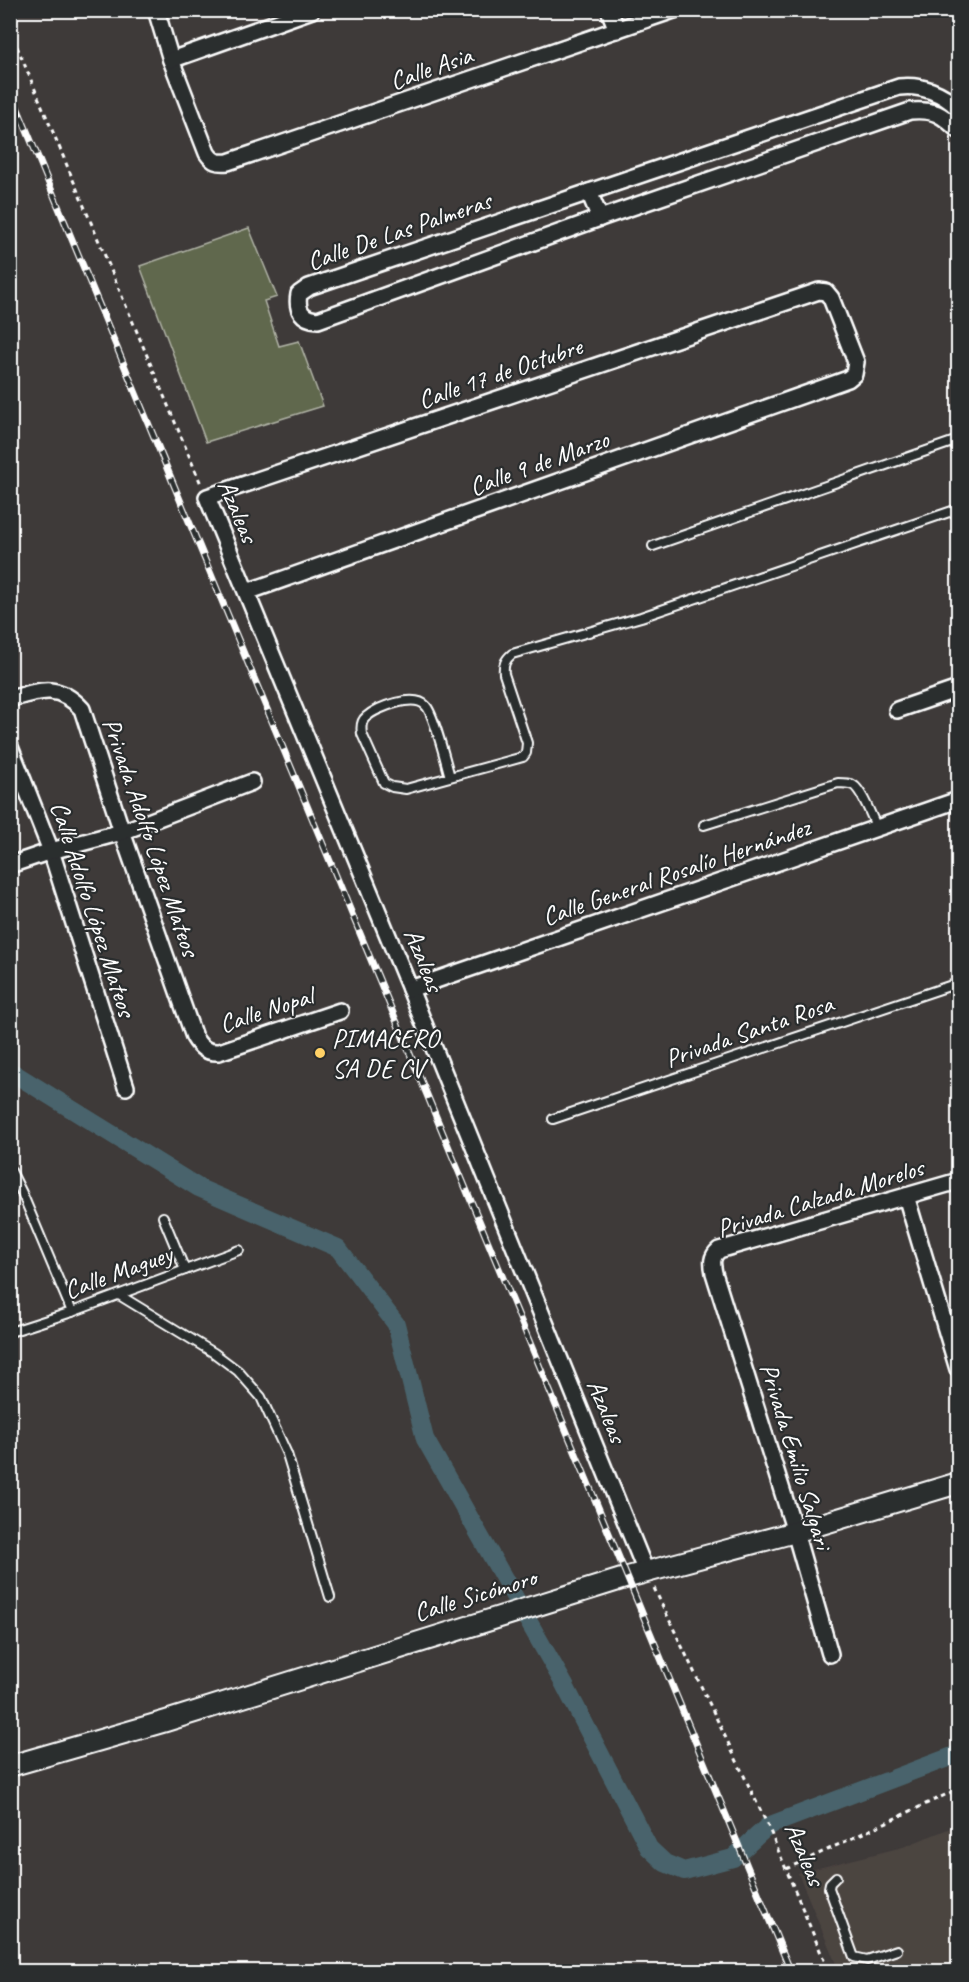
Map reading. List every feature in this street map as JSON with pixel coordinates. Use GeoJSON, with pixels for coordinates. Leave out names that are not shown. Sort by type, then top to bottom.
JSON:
{"type":"FeatureCollection","features":[{"type":"Feature","properties":{"kind":"street"},"geometry":{"type":"LineString","coordinates":[[156,10],[171,60],[312,10]]}},
{"type":"Feature","properties":{"kind":"street"},"geometry":{"type":"LineString","coordinates":[[609,10],[616,30]]}},
{"type":"Feature","properties":{"kind":"street","name":"Calle Asia"},"geometry":{"type":"LineString","coordinates":[[171,60],[207,153],[212,160],[218,163],[228,162],[674,10]]}},
{"type":"Feature","properties":{"kind":"street","name":"Calle De Las Palmeras"},"geometry":{"type":"LineString","coordinates":[[935,112],[910,111],[600,218],[318,320],[308,319],[300,309],[299,294],[309,287],[899,87],[924,88],[950,100],[958,108]]}},
{"type":"Feature","properties":{"kind":"street"},"geometry":{"type":"LineString","coordinates":[[936,93],[935,112],[958,129]]}},
{"type":"Feature","properties":{"kind":"street"},"geometry":{"type":"LineString","coordinates":[[589,192],[600,218]]}},
{"type":"Feature","properties":{"kind":"street","name":"Calle 9 de Marzo"},"geometry":{"type":"LineString","coordinates":[[246,592],[848,379],[854,374],[856,362],[831,298],[826,292],[819,291],[809,294]]}},
{"type":"Feature","properties":{"kind":"street","name":"Calle 17 de Octubre"},"geometry":{"type":"LineString","coordinates":[[207,497],[809,294]]}},
{"type":"Feature","properties":{"kind":"street","name":"Azaleas"},"geometry":{"type":"LineString","coordinates":[[207,497],[410,988],[646,1572]]}},
{"type":"Feature","properties":{"kind":"street"},"geometry":{"type":"LineString","coordinates":[[897,710],[958,689]]}},
{"type":"Feature","properties":{"kind":"street","name":"Privada Adolfo López Mateos"},"geometry":{"type":"LineString","coordinates":[[10,699],[45,690],[70,696],[82,709],[122,832],[194,1037],[207,1051]]}},
{"type":"Feature","properties":{"kind":"street","name":"Calle Adolfo López Mateos"},"geometry":{"type":"LineString","coordinates":[[10,747],[51,851],[126,1087]]}},
{"type":"Feature","properties":{"kind":"street"},"geometry":{"type":"LineString","coordinates":[[10,865],[51,851],[122,832],[252,782]]}},
{"type":"Feature","properties":{"kind":"street","name":"Calle General Rosalío Hernández"},"geometry":{"type":"LineString","coordinates":[[410,988],[958,800]]}},
{"type":"Feature","properties":{"kind":"street","name":"Calle Nopal"},"geometry":{"type":"LineString","coordinates":[[207,1051],[219,1052],[340,1011]]}},
{"type":"Feature","properties":{"kind":"street","name":"Privada Calzada Morelos"},"geometry":{"type":"LineString","coordinates":[[714,1273],[712,1260],[719,1250],[958,1181]]}},
{"type":"Feature","properties":{"kind":"street"},"geometry":{"type":"LineString","coordinates":[[906,1196],[958,1369]]}},
{"type":"Feature","properties":{"kind":"street","name":"Privada Emilio Salgari"},"geometry":{"type":"LineString","coordinates":[[714,1273],[795,1532],[830,1654]]}},
{"type":"Feature","properties":{"kind":"street","name":"Calle Sicómoro"},"geometry":{"type":"LineString","coordinates":[[10,1766],[177,1718],[568,1595],[795,1532],[958,1483]]}},
{"type":"Feature","properties":{"kind":"lane"},"geometry":{"type":"LineString","coordinates":[[653,546],[958,440]]}},
{"type":"Feature","properties":{"kind":"lane"},"geometry":{"type":"LineString","coordinates":[[450,777],[429,710],[421,701],[408,699],[366,717],[361,728],[362,734],[384,783],[392,787],[406,789],[524,757],[528,743],[504,674],[503,665],[512,654],[641,618],[958,509]]}},
{"type":"Feature","properties":{"kind":"lane"},"geometry":{"type":"LineString","coordinates":[[704,825],[838,783],[845,783],[858,790],[877,828]]}},
{"type":"Feature","properties":{"kind":"lane","name":"Privada Santa Rosa"},"geometry":{"type":"LineString","coordinates":[[553,1119],[958,983]]}},
{"type":"Feature","properties":{"kind":"lane"},"geometry":{"type":"LineString","coordinates":[[10,1169],[72,1312]]}},
{"type":"Feature","properties":{"kind":"lane"},"geometry":{"type":"LineString","coordinates":[[163,1217],[185,1270]]}},
{"type":"Feature","properties":{"kind":"lane","name":"Calle Maguey"},"geometry":{"type":"LineString","coordinates":[[10,1332],[72,1312],[239,1250]]}},
{"type":"Feature","properties":{"kind":"lane"},"geometry":{"type":"LineString","coordinates":[[119,1294],[222,1359],[238,1371],[261,1398],[287,1454],[330,1597]]}},
{"type":"Feature","properties":{"kind":"lane"},"geometry":{"type":"LineString","coordinates":[[836,1877],[830,1883],[829,1888],[856,1958],[867,1960],[897,1950]]}},
{"type":"Feature","properties":{"kind":"path","name":"Azaleas"},"geometry":{"type":"LineString","coordinates":[[10,30],[207,497]]}},
{"type":"Feature","properties":{"kind":"path","name":"Azaleas"},"geometry":{"type":"LineString","coordinates":[[646,1572],[768,1826],[829,1971]]}},
{"type":"Feature","properties":{"kind":"path"},"geometry":{"type":"LineString","coordinates":[[786,1869],[958,1789]]}},
{"type":"Feature","properties":{"kind":"shaded area"},"geometry":{"type":"Polygon","coordinates":[[[958,1825],[958,1971],[839,1971],[798,1873],[903,1847],[958,1825]]]}},
{"type":"Feature","properties":{"kind":"green space"},"geometry":{"type":"Polygon","coordinates":[[[249,228],[277,297],[264,301],[279,346],[299,341],[323,406],[206,442],[140,266],[249,228]]]}},
{"type":"Feature","properties":{"kind":"waterway"},"geometry":{"type":"LineString","coordinates":[[10,1071],[199,1188],[338,1248],[396,1324],[425,1439],[564,1684],[649,1848],[665,1863],[684,1871],[733,1858],[768,1826],[958,1754]]}},
{"type":"Feature","properties":{"kind":"railway"},"geometry":{"type":"LineString","coordinates":[[10,90],[791,1972]]}},
{"type":"Feature","properties":{"kind":"place","name":"PIMACERO SA DE CV"},"geometry":{"type":"Point","coordinates":[320,1053]}}]}
